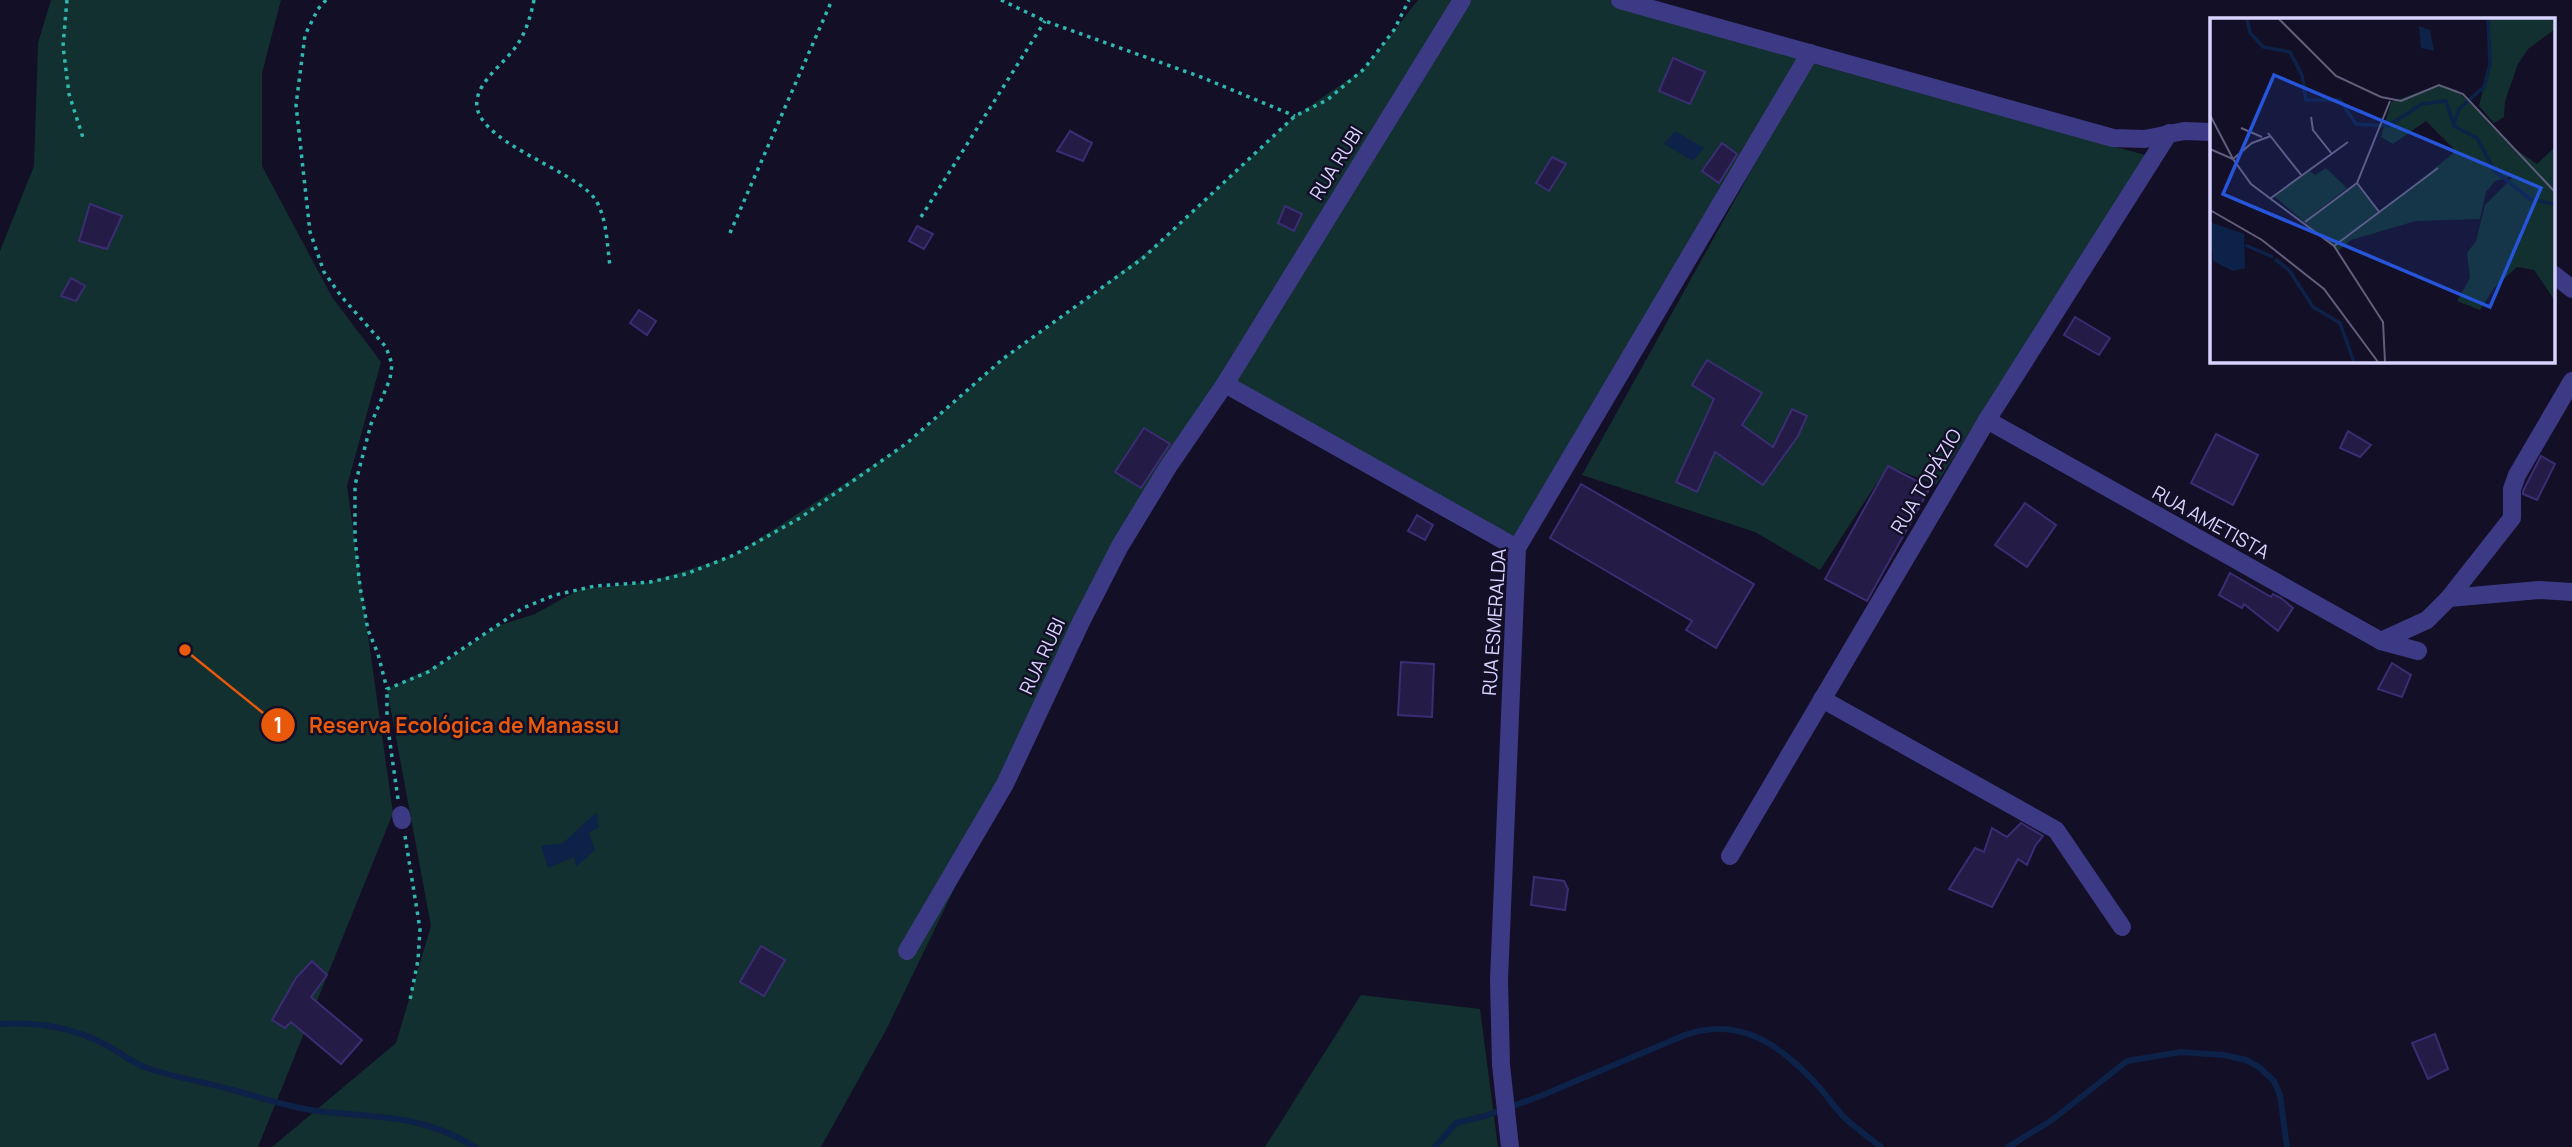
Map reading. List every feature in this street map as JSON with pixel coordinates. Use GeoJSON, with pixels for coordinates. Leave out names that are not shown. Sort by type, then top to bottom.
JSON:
{"type":"FeatureCollection","features":[{"type":"Feature","properties":{"kind":"street","name":"RUA RUBI"},"geometry":{"type":"LineString","coordinates":[[907,951],[1005,785],[1081,622],[1120,547],[1168,467],[1225,384],[1462,0]]}},
{"type":"Feature","properties":{"kind":"street"},"geometry":{"type":"LineString","coordinates":[[1620,0],[2113,138],[2145,139],[2169,133],[2210,132]]}},
{"type":"Feature","properties":{"kind":"street","name":"RUA ESMERALDA"},"geometry":{"type":"LineString","coordinates":[[1510,1147],[1501,1065],[1499,980],[1517,548],[1810,53]]}},
{"type":"Feature","properties":{"kind":"street","name":"RUA TOPÁZIO"},"geometry":{"type":"LineString","coordinates":[[1730,856],[1987,420],[2169,133]]}},
{"type":"Feature","properties":{"kind":"street"},"geometry":{"type":"LineString","coordinates":[[2554,275],[2572,289]]}},
{"type":"Feature","properties":{"kind":"street"},"geometry":{"type":"LineString","coordinates":[[2381,641],[2427,620],[2449,598],[2512,517],[2512,489],[2518,475],[2572,381]]}},
{"type":"Feature","properties":{"kind":"street"},"geometry":{"type":"LineString","coordinates":[[1225,384],[1517,548]]}},
{"type":"Feature","properties":{"kind":"street","name":"RUA AMETISTA"},"geometry":{"type":"LineString","coordinates":[[1987,420],[2381,641],[2418,651]]}},
{"type":"Feature","properties":{"kind":"street"},"geometry":{"type":"LineString","coordinates":[[2449,598],[2539,590],[2572,592]]}},
{"type":"Feature","properties":{"kind":"street"},"geometry":{"type":"LineString","coordinates":[[1822,699],[2056,830],[2122,927]]}},
{"type":"Feature","properties":{"kind":"path"},"geometry":{"type":"LineString","coordinates":[[67,0],[62,46],[69,94],[84,141]]}},
{"type":"Feature","properties":{"kind":"path"},"geometry":{"type":"LineString","coordinates":[[326,0],[318,9],[305,35],[296,105],[310,232],[324,272],[341,296],[386,347],[392,364],[390,379],[372,424],[355,485],[355,538],[368,630],[378,654],[387,689],[387,722],[420,929],[410,1000]]}},
{"type":"Feature","properties":{"kind":"path"},"geometry":{"type":"LineString","coordinates":[[534,0],[519,43],[482,86],[477,101],[479,114],[486,127],[503,140],[582,186],[595,200],[602,216],[610,266]]}},
{"type":"Feature","properties":{"kind":"path"},"geometry":{"type":"LineString","coordinates":[[730,233],[832,0]]}},
{"type":"Feature","properties":{"kind":"path"},"geometry":{"type":"LineString","coordinates":[[1001,0],[1045,21],[1201,77],[1295,116]]}},
{"type":"Feature","properties":{"kind":"path"},"geometry":{"type":"LineString","coordinates":[[387,689],[428,672],[523,608],[555,595],[595,586],[650,582],[686,574],[734,555],[800,518],[906,443],[1004,358],[1143,257],[1295,116],[1327,100],[1364,69],[1394,30],[1409,0]]}},
{"type":"Feature","properties":{"kind":"path"},"geometry":{"type":"LineString","coordinates":[[920,217],[1045,21]]}},
{"type":"Feature","properties":{"kind":"green space"},"geometry":{"type":"Polygon","coordinates":[[[51,0],[281,0],[262,73],[262,166],[332,297],[381,362],[347,486],[393,813],[258,1147],[0,1147],[0,251],[34,166],[38,43],[51,0]]]}},
{"type":"Feature","properties":{"kind":"green space"},"geometry":{"type":"Polygon","coordinates":[[[1418,0],[1617,0],[1810,53],[1514,536],[1225,385],[1120,546],[886,1030],[821,1147],[272,1147],[396,1043],[431,926],[387,689],[446,661],[497,626],[535,614],[580,589],[650,582],[734,555],[907,443],[1004,358],[1084,301],[1163,239],[1295,116],[1364,69],[1418,0]]]}},
{"type":"Feature","properties":{"kind":"green space"},"geometry":{"type":"Polygon","coordinates":[[[1811,63],[2145,155],[1936,485],[1888,466],[1820,570],[1755,532],[1582,475],[1811,63]]]}},
{"type":"Feature","properties":{"kind":"green space"},"geometry":{"type":"Polygon","coordinates":[[[1361,995],[1480,1009],[1498,1147],[1265,1147],[1361,995]]]}},
{"type":"Feature","properties":{"kind":"water"},"geometry":{"type":"Polygon","coordinates":[[[1675,131],[1704,148],[1693,161],[1664,144],[1675,131]]]}},
{"type":"Feature","properties":{"kind":"water"},"geometry":{"type":"Polygon","coordinates":[[[597,812],[598,828],[589,833],[595,850],[576,867],[574,857],[548,868],[541,846],[563,843],[597,812]]]}},
{"type":"Feature","properties":{"kind":"building"},"geometry":{"type":"Polygon","coordinates":[[[1673,58],[1705,72],[1690,104],[1659,91],[1673,58]]]}},
{"type":"Feature","properties":{"kind":"building"},"geometry":{"type":"Polygon","coordinates":[[[1070,131],[1092,143],[1083,161],[1057,151],[1070,131]]]}},
{"type":"Feature","properties":{"kind":"building"},"geometry":{"type":"Polygon","coordinates":[[[1722,143],[1737,154],[1719,183],[1702,171],[1722,143]]]}},
{"type":"Feature","properties":{"kind":"building"},"geometry":{"type":"Polygon","coordinates":[[[1552,157],[1566,164],[1549,191],[1536,183],[1552,157]]]}},
{"type":"Feature","properties":{"kind":"building"},"geometry":{"type":"Polygon","coordinates":[[[90,204],[122,216],[107,249],[79,241],[90,204]]]}},
{"type":"Feature","properties":{"kind":"building"},"geometry":{"type":"Polygon","coordinates":[[[1285,206],[1302,214],[1294,231],[1278,223],[1285,206]]]}},
{"type":"Feature","properties":{"kind":"building"},"geometry":{"type":"Polygon","coordinates":[[[917,226],[933,234],[924,249],[909,241],[917,226]]]}},
{"type":"Feature","properties":{"kind":"building"},"geometry":{"type":"Polygon","coordinates":[[[71,278],[85,286],[76,301],[61,296],[71,278]]]}},
{"type":"Feature","properties":{"kind":"building"},"geometry":{"type":"Polygon","coordinates":[[[639,310],[656,321],[647,335],[630,323],[639,310]]]}},
{"type":"Feature","properties":{"kind":"building"},"geometry":{"type":"Polygon","coordinates":[[[2075,317],[2110,338],[2099,355],[2064,335],[2075,317]]]}},
{"type":"Feature","properties":{"kind":"building"},"geometry":{"type":"Polygon","coordinates":[[[1707,360],[1762,393],[1742,425],[1773,447],[1792,409],[1807,416],[1798,436],[1763,485],[1715,452],[1697,492],[1676,482],[1714,399],[1692,385],[1707,360]]]}},
{"type":"Feature","properties":{"kind":"building"},"geometry":{"type":"Polygon","coordinates":[[[1144,428],[1170,444],[1141,488],[1115,472],[1144,428]]]}},
{"type":"Feature","properties":{"kind":"building"},"geometry":{"type":"Polygon","coordinates":[[[2348,431],[2371,445],[2360,457],[2340,448],[2348,431]]]}},
{"type":"Feature","properties":{"kind":"building"},"geometry":{"type":"Polygon","coordinates":[[[2216,434],[2258,455],[2233,505],[2191,483],[2216,434]]]}},
{"type":"Feature","properties":{"kind":"building"},"geometry":{"type":"Polygon","coordinates":[[[2541,456],[2555,464],[2537,500],[2523,494],[2523,491],[2541,456]]]}},
{"type":"Feature","properties":{"kind":"building"},"geometry":{"type":"Polygon","coordinates":[[[1888,466],[1930,488],[1867,601],[1825,579],[1888,466]]]}},
{"type":"Feature","properties":{"kind":"building"},"geometry":{"type":"Polygon","coordinates":[[[1581,484],[1754,584],[1716,648],[1686,630],[1692,621],[1550,538],[1581,484]]]}},
{"type":"Feature","properties":{"kind":"building"},"geometry":{"type":"Polygon","coordinates":[[[2025,503],[2056,525],[2027,567],[1995,545],[2025,503]]]}},
{"type":"Feature","properties":{"kind":"building"},"geometry":{"type":"Polygon","coordinates":[[[1417,515],[1433,525],[1425,540],[1408,531],[1417,515]]]}},
{"type":"Feature","properties":{"kind":"building"},"geometry":{"type":"Polygon","coordinates":[[[2230,573],[2271,597],[2273,594],[2281,598],[2293,608],[2278,631],[2244,604],[2242,608],[2219,595],[2230,573]]]}},
{"type":"Feature","properties":{"kind":"building"},"geometry":{"type":"Polygon","coordinates":[[[1401,662],[1434,664],[1432,717],[1398,715],[1401,662]]]}},
{"type":"Feature","properties":{"kind":"building"},"geometry":{"type":"Polygon","coordinates":[[[2392,663],[2411,675],[2402,697],[2378,689],[2392,663]]]}},
{"type":"Feature","properties":{"kind":"building"},"geometry":{"type":"Polygon","coordinates":[[[2021,823],[2043,836],[2035,846],[2027,865],[2018,859],[1992,907],[1949,889],[1975,848],[1984,852],[1992,828],[2007,837],[2021,823]]]}},
{"type":"Feature","properties":{"kind":"building"},"geometry":{"type":"Polygon","coordinates":[[[1534,877],[1564,881],[1568,889],[1565,910],[1531,905],[1534,877]]]}},
{"type":"Feature","properties":{"kind":"building"},"geometry":{"type":"Polygon","coordinates":[[[761,946],[785,960],[764,996],[740,982],[761,946]]]}},
{"type":"Feature","properties":{"kind":"building"},"geometry":{"type":"Polygon","coordinates":[[[312,961],[327,975],[311,997],[362,1040],[341,1064],[291,1022],[285,1028],[272,1020],[296,978],[312,961]]]}},
{"type":"Feature","properties":{"kind":"building"},"geometry":{"type":"Polygon","coordinates":[[[2435,1034],[2448,1069],[2428,1079],[2412,1043],[2435,1034]]]}},
{"type":"Feature","properties":{"kind":"waterway"},"geometry":{"type":"LineString","coordinates":[[0,1024],[42,1025],[69,1030],[160,1072],[301,1108],[414,1122],[454,1136],[475,1147]]}},
{"type":"Feature","properties":{"kind":"waterway"},"geometry":{"type":"LineString","coordinates":[[1435,1147],[1456,1123],[1538,1097],[1685,1035],[1725,1029],[1743,1032],[1776,1048],[1806,1073],[1847,1120],[1881,1147]]}},
{"type":"Feature","properties":{"kind":"waterway"},"geometry":{"type":"LineString","coordinates":[[2008,1147],[2052,1120],[2127,1061],[2181,1052],[2224,1055],[2246,1060],[2259,1067],[2274,1081],[2280,1095],[2287,1147]]}},
{"type":"Feature","properties":{"kind":"place","name":"Reserva Ecológica de Manassu"},"geometry":{"type":"Point","coordinates":[185,650]}}]}
